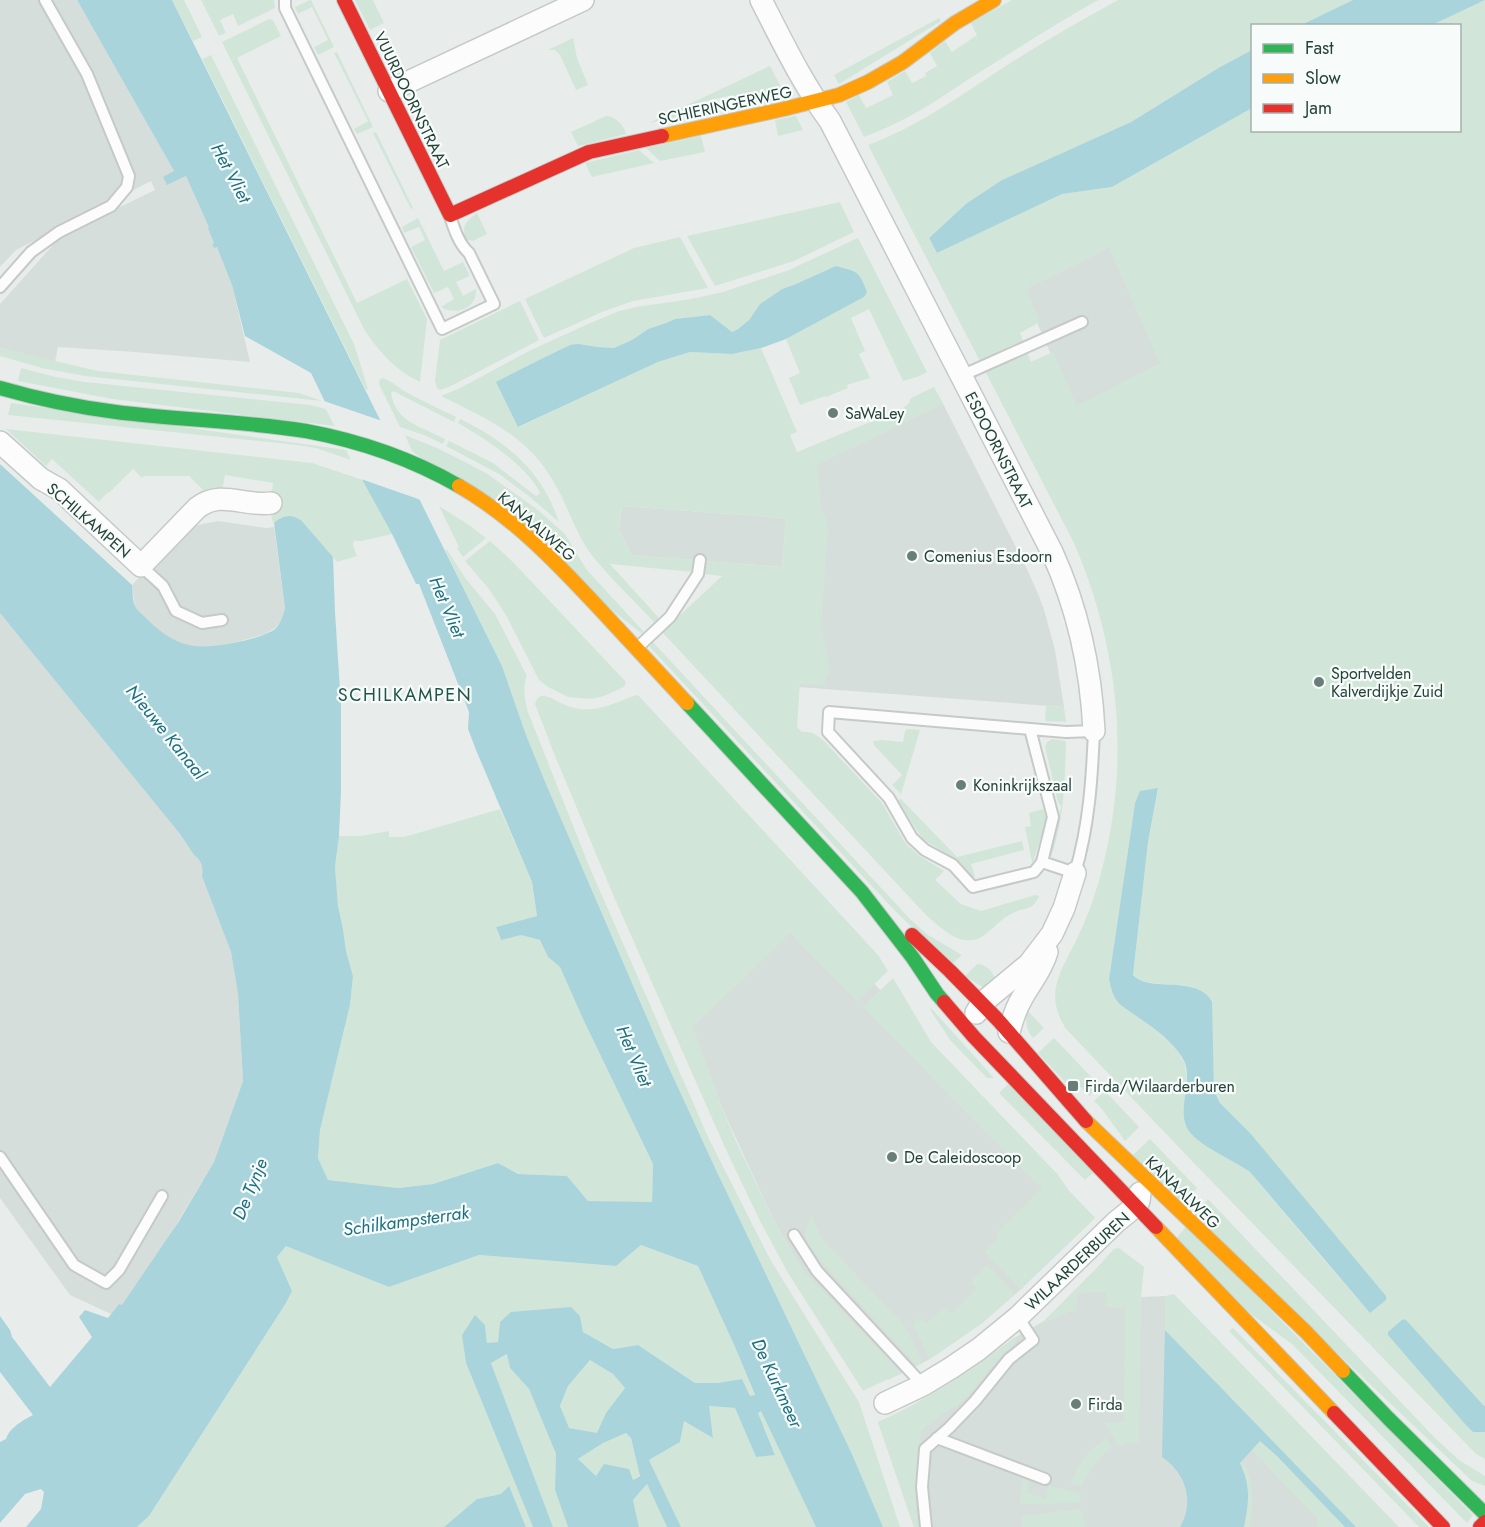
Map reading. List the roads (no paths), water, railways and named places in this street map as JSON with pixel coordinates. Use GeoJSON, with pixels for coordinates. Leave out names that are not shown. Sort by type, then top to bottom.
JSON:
{"type":"FeatureCollection","features":[{"type":"Feature","properties":{"kind":"main road","name":"VUURDOORNSTRAAT"},"geometry":{"type":"LineString","coordinates":[[344,0],[450,215]]}},
{"type":"Feature","properties":{"kind":"main road","name":"SCHIERINGERWEG"},"geometry":{"type":"LineString","coordinates":[[450,215],[589,152],[839,95],[903,62],[967,15],[994,0]]}},
{"type":"Feature","properties":{"kind":"main road","name":"KANAALWEG"},"geometry":{"type":"LineString","coordinates":[[0,388],[36,398],[92,408],[268,427],[341,438],[420,466],[456,484],[515,524],[565,572],[862,892],[938,994],[974,1036],[1443,1527]]}},
{"type":"Feature","properties":{"kind":"main road","name":"KANAALWEG"},"geometry":{"type":"LineString","coordinates":[[862,892],[908,931],[982,1004],[1082,1117],[1306,1332],[1388,1418],[1485,1514]]}},
{"type":"Feature","properties":{"kind":"main road"},"geometry":{"type":"LineString","coordinates":[[1480,1527],[1485,1522]]}},
{"type":"Feature","properties":{"kind":"street"},"geometry":{"type":"LineString","coordinates":[[389,91],[583,0]]}},
{"type":"Feature","properties":{"kind":"street","name":"ESDOORNSTRAAT"},"geometry":{"type":"LineString","coordinates":[[761,0],[798,73],[830,121],[1052,552],[1082,635],[1093,699],[1094,731]]}},
{"type":"Feature","properties":{"kind":"street","name":"SCHILKAMPEN"},"geometry":{"type":"LineString","coordinates":[[0,442],[41,479],[59,489],[141,566],[197,508],[207,501],[218,498],[262,504],[271,503]]}},
{"type":"Feature","properties":{"kind":"street","name":"ESDOORNSTRAAT"},"geometry":{"type":"LineString","coordinates":[[1009,1032],[1014,1013],[1045,961],[1052,934],[1064,908],[1075,873]]}},
{"type":"Feature","properties":{"kind":"street","name":"ESDOORNSTRAAT"},"geometry":{"type":"LineString","coordinates":[[982,1004],[1029,964],[1052,934]]}},
{"type":"Feature","properties":{"kind":"street"},"geometry":{"type":"LineString","coordinates":[[974,1036],[973,1023],[982,1004]]}},
{"type":"Feature","properties":{"kind":"street","name":"WILAARDERBUREN"},"geometry":{"type":"LineString","coordinates":[[885,1403],[951,1368],[980,1349],[1018,1317],[1116,1222],[1136,1206],[1139,1201],[1140,1186],[1135,1168]]}},
{"type":"Feature","properties":{"kind":"street","name":"WILAARDERBUREN"},"geometry":{"type":"LineString","coordinates":[[1136,1206],[1155,1206],[1182,1213]]}},
{"type":"Feature","properties":{"kind":"lane"},"geometry":{"type":"LineString","coordinates":[[0,287],[31,252],[59,232],[111,206],[127,187],[129,176],[87,74],[45,0]]}},
{"type":"Feature","properties":{"kind":"lane"},"geometry":{"type":"LineString","coordinates":[[285,0],[285,8],[442,329],[494,304],[469,253],[458,237],[450,215]]}},
{"type":"Feature","properties":{"kind":"lane"},"geometry":{"type":"LineString","coordinates":[[961,376],[1082,322]]}},
{"type":"Feature","properties":{"kind":"lane"},"geometry":{"type":"LineString","coordinates":[[636,649],[670,617],[698,574],[700,561]]}},
{"type":"Feature","properties":{"kind":"lane"},"geometry":{"type":"LineString","coordinates":[[141,566],[163,586],[176,610],[202,623],[222,620]]}},
{"type":"Feature","properties":{"kind":"lane"},"geometry":{"type":"LineString","coordinates":[[1030,729],[1053,817],[1042,862],[1034,872],[973,887],[953,865],[925,850],[912,838],[889,798],[828,732],[829,712],[1069,732],[1094,731]]}},
{"type":"Feature","properties":{"kind":"lane","name":"ESDOORNSTRAAT"},"geometry":{"type":"LineString","coordinates":[[1075,873],[1087,826],[1092,784],[1094,731]]}},
{"type":"Feature","properties":{"kind":"lane"},"geometry":{"type":"LineString","coordinates":[[1042,862],[1075,873]]}},
{"type":"Feature","properties":{"kind":"lane"},"geometry":{"type":"LineString","coordinates":[[0,1157],[74,1264],[106,1283],[119,1270],[162,1196]]}},
{"type":"Feature","properties":{"kind":"lane"},"geometry":{"type":"LineString","coordinates":[[794,1235],[817,1271],[923,1384]]}},
{"type":"Feature","properties":{"kind":"lane","name":"WILAARDERBUREN"},"geometry":{"type":"LineString","coordinates":[[926,1527],[922,1487],[925,1449],[975,1401],[1009,1359],[1033,1340],[1018,1317]]}},
{"type":"Feature","properties":{"kind":"lane"},"geometry":{"type":"LineString","coordinates":[[937,1438],[1046,1479]]}},
{"type":"Feature","properties":{"kind":"water"},"geometry":{"type":"Polygon","coordinates":[[[77,0],[172,0],[502,666],[546,784],[664,1057],[852,1454],[883,1527],[816,1527],[761,1411],[758,1413],[775,1455],[756,1457],[735,1408],[709,1406],[713,1438],[684,1421],[680,1442],[649,1460],[681,1527],[667,1527],[647,1484],[633,1500],[639,1527],[568,1527],[555,1490],[556,1454],[529,1389],[510,1368],[507,1354],[491,1363],[553,1527],[533,1527],[466,1363],[462,1335],[475,1315],[485,1325],[487,1343],[498,1342],[500,1322],[511,1312],[571,1307],[580,1316],[583,1332],[613,1349],[638,1345],[695,1383],[717,1383],[742,1379],[750,1396],[755,1395],[698,1266],[641,1245],[616,1266],[479,1255],[389,1287],[286,1246],[277,1257],[292,1291],[286,1303],[149,1516],[137,1527],[26,1527],[41,1509],[44,1492],[41,1489],[25,1494],[0,1523],[0,1442],[6,1439],[17,1425],[33,1415],[0,1372],[0,1316],[12,1337],[50,1387],[92,1337],[79,1317],[85,1310],[108,1318],[119,1304],[122,1305],[179,1221],[214,1162],[243,1081],[238,994],[231,952],[202,876],[200,862],[180,834],[0,613],[0,464],[132,585],[134,603],[139,612],[165,634],[189,645],[208,646],[233,643],[258,637],[277,627],[285,608],[274,523],[280,519],[290,516],[301,520],[333,557],[341,705],[341,791],[335,867],[338,906],[353,976],[350,1005],[320,1130],[318,1158],[328,1180],[398,1188],[433,1184],[498,1163],[518,1174],[567,1176],[588,1201],[652,1202],[653,1164],[560,967],[548,957],[540,940],[521,935],[501,940],[496,927],[537,916],[532,882],[468,729],[469,712],[419,584],[416,584],[364,483],[311,373],[245,336],[232,285],[217,247],[214,248],[212,244],[214,243],[209,227],[186,176],[167,185],[163,177],[174,171],[77,0]],[[590,1360],[568,1386],[560,1406],[569,1428],[597,1433],[606,1413],[625,1388],[613,1374],[590,1360]],[[626,1433],[603,1443],[578,1459],[596,1476],[604,1464],[629,1469],[633,1480],[640,1476],[631,1438],[626,1433]]]}},
{"type":"Feature","properties":{"kind":"water"},"geometry":{"type":"Polygon","coordinates":[[[1353,0],[1485,0],[1434,24],[1303,24],[1353,0]]]}},
{"type":"Feature","properties":{"kind":"water"},"geometry":{"type":"Polygon","coordinates":[[[1251,51],[1251,109],[1112,187],[1062,194],[937,253],[929,238],[967,203],[1002,180],[1131,122],[1251,51]]]}},
{"type":"Feature","properties":{"kind":"water"},"geometry":{"type":"Polygon","coordinates":[[[836,266],[853,271],[859,276],[867,292],[864,297],[786,339],[761,348],[732,354],[690,352],[658,362],[518,427],[496,382],[570,345],[614,348],[648,329],[675,319],[710,315],[732,332],[749,320],[760,304],[782,289],[836,266]]]}},
{"type":"Feature","properties":{"kind":"water"},"geometry":{"type":"Polygon","coordinates":[[[1158,788],[1148,842],[1133,975],[1145,982],[1200,990],[1212,1002],[1214,1091],[1220,1103],[1250,1133],[1386,1296],[1386,1300],[1370,1313],[1250,1172],[1200,1142],[1189,1131],[1184,1116],[1187,1080],[1185,1063],[1176,1049],[1163,1036],[1115,998],[1109,979],[1135,803],[1140,791],[1158,788]]]}},
{"type":"Feature","properties":{"kind":"water"},"geometry":{"type":"Polygon","coordinates":[[[1403,1319],[1485,1406],[1485,1432],[1473,1432],[1465,1424],[1388,1335],[1388,1332],[1403,1319]]]}},
{"type":"Feature","properties":{"kind":"water"},"geometry":{"type":"Polygon","coordinates":[[[1165,1330],[1356,1527],[1345,1527],[1260,1441],[1240,1463],[1246,1479],[1248,1494],[1244,1527],[1180,1527],[1187,1508],[1186,1489],[1177,1471],[1162,1457],[1165,1330]]]}},
{"type":"Feature","properties":{"kind":"water"},"geometry":{"type":"Polygon","coordinates":[[[509,1486],[526,1527],[444,1527],[477,1499],[501,1494],[509,1486]]]}},
{"type":"Feature","properties":{"kind":"place","name":"SaWaLey"},"geometry":{"type":"Point","coordinates":[833,413]}},
{"type":"Feature","properties":{"kind":"place","name":"Comenius Esdoorn"},"geometry":{"type":"Point","coordinates":[912,556]}},
{"type":"Feature","properties":{"kind":"place","name":"Sportvelden Kalverdijkje Zuid"},"geometry":{"type":"Point","coordinates":[1319,682]}},
{"type":"Feature","properties":{"kind":"place","name":"Koninkrijkszaal"},"geometry":{"type":"Point","coordinates":[961,785]}},
{"type":"Feature","properties":{"kind":"place","name":"Firda/Wilaarderburen"},"geometry":{"type":"Point","coordinates":[1073,1086]}},
{"type":"Feature","properties":{"kind":"place","name":"De Caleidoscoop"},"geometry":{"type":"Point","coordinates":[892,1157]}},
{"type":"Feature","properties":{"kind":"place","name":"Firda"},"geometry":{"type":"Point","coordinates":[1076,1404]}},
{"type":"Feature","properties":{"kind":"district","name":"SCHILKAMPEN"},"geometry":{"type":"Point","coordinates":[405,695]}},
{"type":"Feature","properties":{"kind":"water label","name":"Het Vliet"},"geometry":{"type":"Point","coordinates":[231,173]}},
{"type":"Feature","properties":{"kind":"water label","name":"Het Vliet"},"geometry":{"type":"Point","coordinates":[447,607]}},
{"type":"Feature","properties":{"kind":"water label","name":"Nieuwe Kanaal"},"geometry":{"type":"Point","coordinates":[166,732]}},
{"type":"Feature","properties":{"kind":"water label","name":"Het Vliet"},"geometry":{"type":"Point","coordinates":[634,1056]}},
{"type":"Feature","properties":{"kind":"water label","name":"De Tynje"},"geometry":{"type":"Point","coordinates":[250,1189]}},
{"type":"Feature","properties":{"kind":"water label","name":"Schilkampsterrak"},"geometry":{"type":"Point","coordinates":[406,1221]}},
{"type":"Feature","properties":{"kind":"water label","name":"De Kurkmeer"},"geometry":{"type":"Point","coordinates":[777,1383]}}]}
